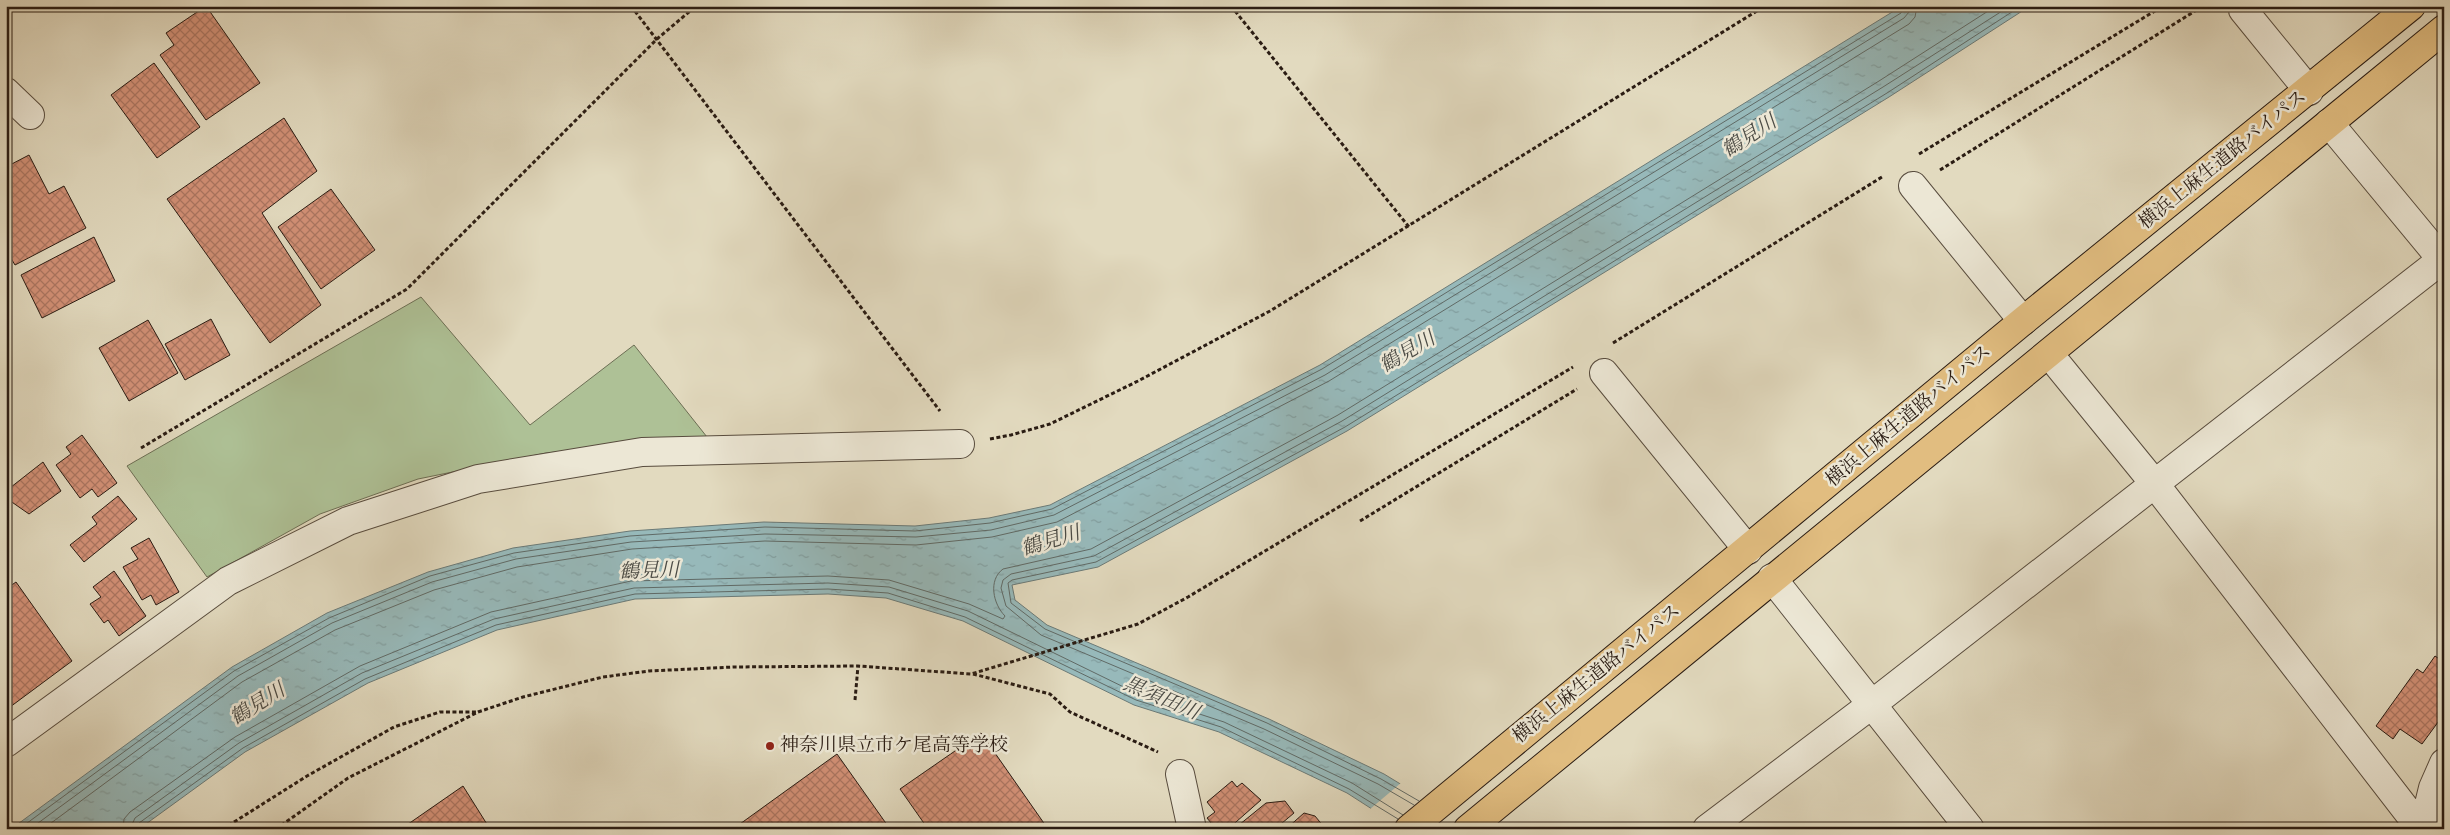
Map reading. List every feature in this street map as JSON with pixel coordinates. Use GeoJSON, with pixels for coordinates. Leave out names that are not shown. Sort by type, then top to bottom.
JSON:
{"type":"FeatureCollection","features":[{"type":"Feature","properties":{"kind":"main road","name":"横浜上麻生道路バイパス"},"geometry":{"type":"LineString","coordinates":[[1409,829],[2023,321],[2309,91],[2411,6]]}},
{"type":"Feature","properties":{"kind":"main road","name":"横浜上麻生道路バイパス"},"geometry":{"type":"LineString","coordinates":[[1477,822],[2444,28]]}},
{"type":"Feature","properties":{"kind":"street"},"geometry":{"type":"LineString","coordinates":[[2243,10],[2309,91]]}},
{"type":"Feature","properties":{"kind":"street"},"geometry":{"type":"LineString","coordinates":[[6,92],[30,115]]}},
{"type":"Feature","properties":{"kind":"street"},"geometry":{"type":"LineString","coordinates":[[1707,829],[1871,705],[2443,260],[2329,123]]}},
{"type":"Feature","properties":{"kind":"street"},"geometry":{"type":"LineString","coordinates":[[1913,186],[2023,321]]}},
{"type":"Feature","properties":{"kind":"street"},"geometry":{"type":"LineString","coordinates":[[2049,354],[2154,483],[2422,829]]}},
{"type":"Feature","properties":{"kind":"street"},"geometry":{"type":"LineString","coordinates":[[1597,361],[1748,550]]}},
{"type":"Feature","properties":{"kind":"street"},"geometry":{"type":"LineString","coordinates":[[6,743],[228,582],[348,521],[478,479],[642,452],[960,444]]}},
{"type":"Feature","properties":{"kind":"street"},"geometry":{"type":"LineString","coordinates":[[1772,578],[1970,829]]}},
{"type":"Feature","properties":{"kind":"street"},"geometry":{"type":"LineString","coordinates":[[2422,829],[2433,788],[2444,762]]}},
{"type":"Feature","properties":{"kind":"street"},"geometry":{"type":"LineString","coordinates":[[1180,774],[1192,829]]}},
{"type":"Feature","properties":{"kind":"path"},"geometry":{"type":"LineString","coordinates":[[631,6],[944,416],[960,444],[1011,436],[1050,424],[1138,381],[1270,311],[1765,6]]}},
{"type":"Feature","properties":{"kind":"path"},"geometry":{"type":"LineString","coordinates":[[140,448],[407,289],[657,39],[696,6]]}},
{"type":"Feature","properties":{"kind":"path"},"geometry":{"type":"LineString","coordinates":[[1231,6],[1409,227]]}},
{"type":"Feature","properties":{"kind":"path"},"geometry":{"type":"LineString","coordinates":[[1913,158],[2163,6]]}},
{"type":"Feature","properties":{"kind":"path"},"geometry":{"type":"LineString","coordinates":[[1913,186],[2202,6]]}},
{"type":"Feature","properties":{"kind":"path"},"geometry":{"type":"LineString","coordinates":[[1360,521],[1597,361],[1888,174]]}},
{"type":"Feature","properties":{"kind":"path"},"geometry":{"type":"LineString","coordinates":[[971,674],[1138,624],[1597,361]]}},
{"type":"Feature","properties":{"kind":"path"},"geometry":{"type":"LineString","coordinates":[[855,700],[858,666]]}},
{"type":"Feature","properties":{"kind":"path"},"geometry":{"type":"LineString","coordinates":[[276,829],[348,778],[478,712],[523,697],[612,676],[734,667],[858,666],[971,674],[1050,694],[1070,712],[1173,759],[1180,774]]}},
{"type":"Feature","properties":{"kind":"path"},"geometry":{"type":"LineString","coordinates":[[223,829],[307,776],[394,727],[440,712],[478,712]]}},
{"type":"Feature","properties":{"kind":"green space"},"geometry":{"type":"Polygon","coordinates":[[[421,297],[530,425],[634,345],[707,437],[546,453],[418,479],[320,514],[207,577],[127,466],[421,297]]]}},
{"type":"Feature","properties":{"kind":"water"},"geometry":{"type":"Polygon","coordinates":[[[1902,6],[2030,6],[1889,97],[1347,431],[1098,567],[1012,585],[1015,600],[1047,625],[1269,719],[1384,774],[1458,819],[1403,829],[1347,793],[1219,732],[1134,705],[963,621],[886,598],[828,594],[635,599],[497,630],[368,683],[245,752],[139,829],[11,829],[232,667],[327,613],[428,572],[513,548],[630,531],[764,522],[915,526],[989,518],[1050,505],[1320,365],[1902,6]]]}},
{"type":"Feature","properties":{"kind":"pier"},"geometry":{"type":"Polygon","coordinates":[[[1402,782],[1460,816],[1473,829],[1399,829],[1369,810],[1402,782]]]}},
{"type":"Feature","properties":{"kind":"building"},"geometry":{"type":"Polygon","coordinates":[[[206,6],[260,83],[206,120],[160,55],[174,45],[166,33],[206,6]]]}},
{"type":"Feature","properties":{"kind":"building"},"geometry":{"type":"Polygon","coordinates":[[[154,63],[200,127],[157,158],[111,95],[154,63]]]}},
{"type":"Feature","properties":{"kind":"building"},"geometry":{"type":"Polygon","coordinates":[[[284,118],[317,171],[262,213],[321,305],[270,343],[167,199],[284,118]]]}},
{"type":"Feature","properties":{"kind":"building"},"geometry":{"type":"Polygon","coordinates":[[[29,155],[49,194],[64,186],[86,228],[15,265],[6,250],[6,167],[29,155]]]}},
{"type":"Feature","properties":{"kind":"building"},"geometry":{"type":"Polygon","coordinates":[[[331,189],[375,250],[321,289],[278,227],[331,189]]]}},
{"type":"Feature","properties":{"kind":"building"},"geometry":{"type":"Polygon","coordinates":[[[94,237],[115,281],[42,318],[21,275],[94,237]]]}},
{"type":"Feature","properties":{"kind":"building"},"geometry":{"type":"Polygon","coordinates":[[[211,319],[230,355],[185,380],[165,344],[211,319]]]}},
{"type":"Feature","properties":{"kind":"building"},"geometry":{"type":"Polygon","coordinates":[[[148,320],[178,373],[129,401],[99,348],[148,320]]]}},
{"type":"Feature","properties":{"kind":"building"},"geometry":{"type":"Polygon","coordinates":[[[82,435],[117,483],[98,497],[92,489],[80,498],[56,465],[71,454],[66,447],[82,435]]]}},
{"type":"Feature","properties":{"kind":"building"},"geometry":{"type":"Polygon","coordinates":[[[43,462],[61,491],[29,514],[6,498],[6,491],[43,462]]]}},
{"type":"Feature","properties":{"kind":"building"},"geometry":{"type":"Polygon","coordinates":[[[118,496],[137,519],[84,562],[70,545],[97,524],[92,517],[118,496]]]}},
{"type":"Feature","properties":{"kind":"building"},"geometry":{"type":"Polygon","coordinates":[[[149,538],[179,592],[156,605],[151,595],[142,600],[123,567],[138,559],[131,548],[149,538]]]}},
{"type":"Feature","properties":{"kind":"building"},"geometry":{"type":"Polygon","coordinates":[[[114,571],[146,616],[119,636],[108,620],[104,623],[90,604],[101,597],[93,587],[114,571]]]}},
{"type":"Feature","properties":{"kind":"building"},"geometry":{"type":"Polygon","coordinates":[[[16,582],[72,661],[6,710],[6,589],[16,582]]]}},
{"type":"Feature","properties":{"kind":"building"},"geometry":{"type":"Polygon","coordinates":[[[2435,656],[2444,662],[2444,714],[2422,744],[2400,729],[2393,739],[2376,726],[2417,669],[2423,673],[2435,656]]]}},
{"type":"Feature","properties":{"kind":"building"},"geometry":{"type":"Polygon","coordinates":[[[981,733],[1048,829],[928,829],[900,789],[981,733]]]}},
{"type":"Feature","properties":{"kind":"building"},"geometry":{"type":"Polygon","coordinates":[[[837,754],[890,829],[733,829],[837,754]]]}},
{"type":"Feature","properties":{"kind":"building"},"geometry":{"type":"Polygon","coordinates":[[[1232,781],[1237,787],[1242,783],[1261,800],[1228,829],[1216,829],[1207,818],[1215,812],[1207,802],[1232,781]]]}},
{"type":"Feature","properties":{"kind":"building"},"geometry":{"type":"Polygon","coordinates":[[[463,786],[490,829],[401,829],[463,786]]]}},
{"type":"Feature","properties":{"kind":"building"},"geometry":{"type":"Polygon","coordinates":[[[1285,801],[1294,813],[1275,829],[1234,829],[1266,803],[1285,801]]]}},
{"type":"Feature","properties":{"kind":"building"},"geometry":{"type":"Polygon","coordinates":[[[1304,813],[1315,816],[1324,827],[1328,823],[1333,829],[1286,829],[1304,813]]]}},
{"type":"Feature","properties":{"kind":"place","name":"神奈川県立市ケ尾高等学校"},"geometry":{"type":"Point","coordinates":[770,746]}},
{"type":"Feature","properties":{"kind":"water label","name":"鶴見川"},"geometry":{"type":"Point","coordinates":[1750,137]}},
{"type":"Feature","properties":{"kind":"water label","name":"鶴見川"},"geometry":{"type":"Point","coordinates":[1408,353]}},
{"type":"Feature","properties":{"kind":"water label","name":"鶴見川"},"geometry":{"type":"Point","coordinates":[1051,542]}},
{"type":"Feature","properties":{"kind":"water label","name":"鶴見川"},"geometry":{"type":"Point","coordinates":[649,572]}},
{"type":"Feature","properties":{"kind":"water label","name":"黒須田川"},"geometry":{"type":"Point","coordinates":[1161,699]}},
{"type":"Feature","properties":{"kind":"water label","name":"鶴見川"},"geometry":{"type":"Point","coordinates":[258,705]}}]}
